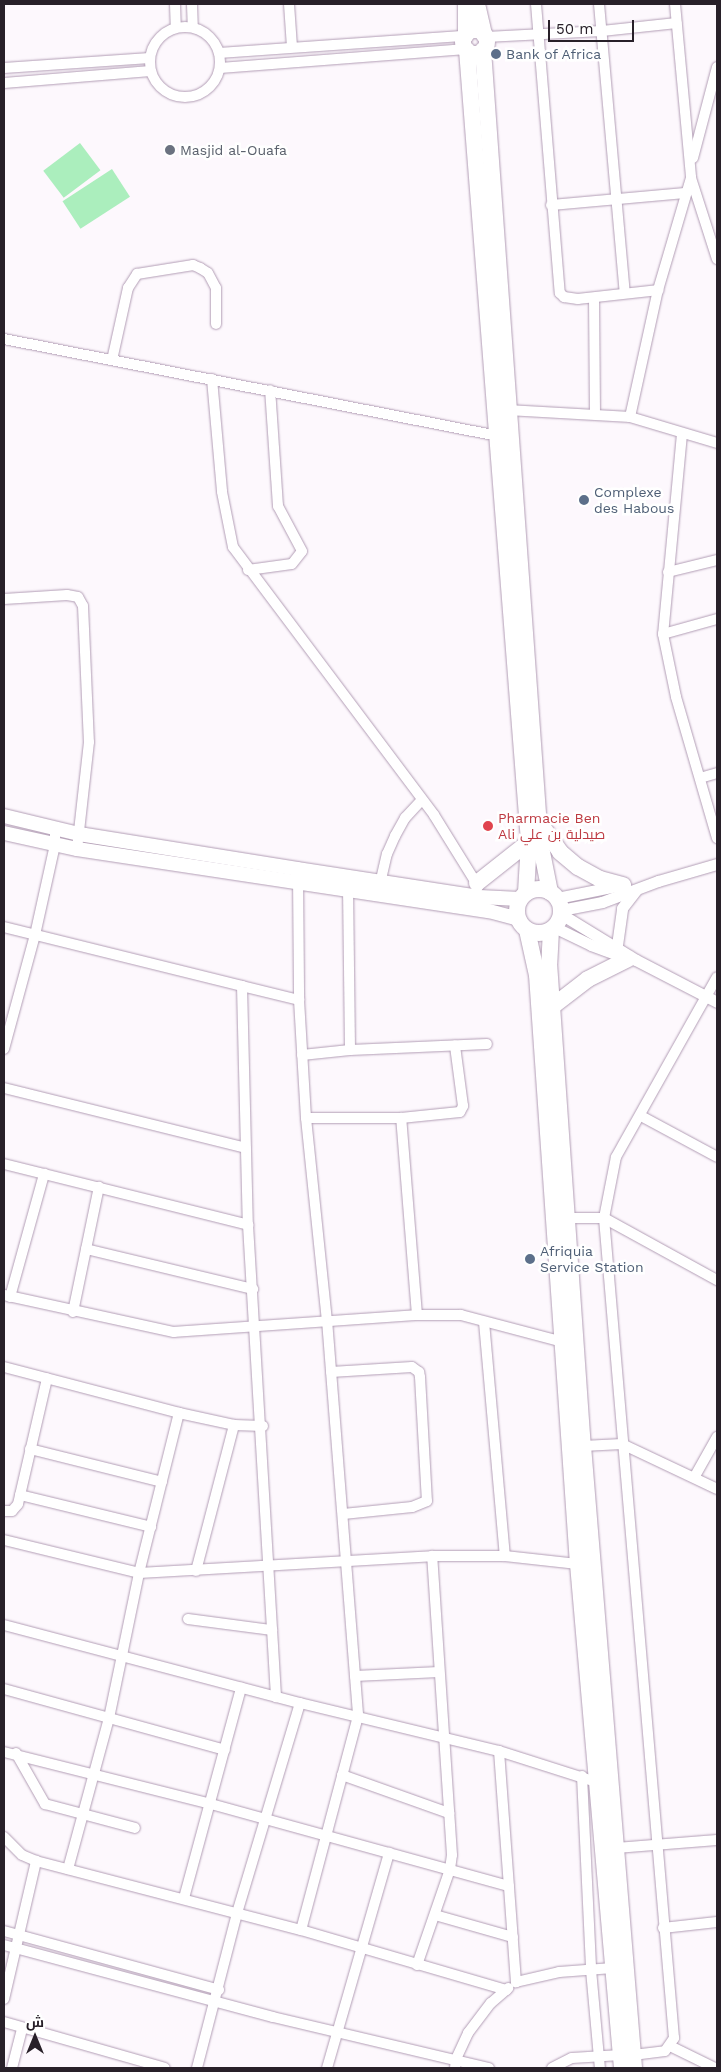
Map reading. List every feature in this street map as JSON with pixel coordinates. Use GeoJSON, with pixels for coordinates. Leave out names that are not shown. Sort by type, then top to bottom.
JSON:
{"type":"FeatureCollection","features":[{"type":"Feature","properties":{"kind":"highway"},"geometry":{"type":"LineString","coordinates":[[466,4],[474,42],[508,410],[541,855],[556,912],[549,964],[583,1446],[616,1848],[627,2062]]}},
{"type":"Feature","properties":{"kind":"highway"},"geometry":{"type":"LineString","coordinates":[[477,4],[474,42],[498,436],[529,842],[523,896],[516,908],[537,975],[578,1564],[589,1779],[627,2062]]}},
{"type":"Feature","properties":{"kind":"highway"},"geometry":{"type":"LineString","coordinates":[[539,822],[560,852],[578,867],[600,878],[630,886]]}},
{"type":"Feature","properties":{"kind":"highway"},"geometry":{"type":"LineString","coordinates":[[478,890],[529,842]]}},
{"type":"Feature","properties":{"kind":"highway"},"geometry":{"type":"LineString","coordinates":[[523,896],[533,890],[556,912]]}},
{"type":"Feature","properties":{"kind":"highway"},"geometry":{"type":"LineString","coordinates":[[522,925],[539,934],[556,912]]}},
{"type":"Feature","properties":{"kind":"highway"},"geometry":{"type":"LineString","coordinates":[[553,1006],[588,979],[632,959]]}},
{"type":"Feature","properties":{"kind":"main road"},"geometry":{"type":"LineString","coordinates":[[4,816],[79,834],[298,876],[348,891],[479,909],[522,925]]}},
{"type":"Feature","properties":{"kind":"main road"},"geometry":{"type":"LineString","coordinates":[[4,833],[77,849],[298,876],[380,880],[523,896]]}},
{"type":"Feature","properties":{"kind":"street"},"geometry":{"type":"LineString","coordinates":[[175,4],[176,27]]}},
{"type":"Feature","properties":{"kind":"street"},"geometry":{"type":"LineString","coordinates":[[192,4],[193,27]]}},
{"type":"Feature","properties":{"kind":"street"},"geometry":{"type":"LineString","coordinates":[[289,4],[292,47]]}},
{"type":"Feature","properties":{"kind":"street"},"geometry":{"type":"LineString","coordinates":[[536,4],[536,33],[560,293],[571,299],[658,290]]}},
{"type":"Feature","properties":{"kind":"street"},"geometry":{"type":"LineString","coordinates":[[599,4],[625,294]]}},
{"type":"Feature","properties":{"kind":"street"},"geometry":{"type":"LineString","coordinates":[[675,4],[691,178],[717,259]]}},
{"type":"Feature","properties":{"kind":"street"},"geometry":{"type":"LineString","coordinates":[[220,68],[474,42],[536,33],[602,31],[677,23]]}},
{"type":"Feature","properties":{"kind":"street"},"geometry":{"type":"LineString","coordinates":[[176,27],[193,27],[208,34],[220,53],[220,68],[208,88],[187,97],[164,90],[151,71],[150,58],[158,40],[176,27]]}},
{"type":"Feature","properties":{"kind":"street"},"geometry":{"type":"LineString","coordinates":[[220,53],[292,47],[474,42]]}},
{"type":"Feature","properties":{"kind":"street"},"geometry":{"type":"LineString","coordinates":[[4,68],[150,58]]}},
{"type":"Feature","properties":{"kind":"street"},"geometry":{"type":"LineString","coordinates":[[691,164],[717,67]]}},
{"type":"Feature","properties":{"kind":"street"},"geometry":{"type":"LineString","coordinates":[[4,83],[151,71]]}},
{"type":"Feature","properties":{"kind":"street"},"geometry":{"type":"LineString","coordinates":[[630,416],[658,290],[685,193],[691,178]]}},
{"type":"Feature","properties":{"kind":"street"},"geometry":{"type":"LineString","coordinates":[[551,205],[685,193]]}},
{"type":"Feature","properties":{"kind":"street"},"geometry":{"type":"LineString","coordinates":[[112,360],[128,288],[137,274],[184,266],[200,268],[208,273],[216,288],[216,324]]}},
{"type":"Feature","properties":{"kind":"street"},"geometry":{"type":"LineString","coordinates":[[594,298],[595,412]]}},
{"type":"Feature","properties":{"kind":"street"},"geometry":{"type":"LineString","coordinates":[[4,339],[212,378],[498,436]]}},
{"type":"Feature","properties":{"kind":"street"},"geometry":{"type":"LineString","coordinates":[[212,378],[228,534],[248,570],[421,801],[434,815],[478,890]]}},
{"type":"Feature","properties":{"kind":"street"},"geometry":{"type":"LineString","coordinates":[[248,570],[292,564],[302,550],[278,506],[270,390]]}},
{"type":"Feature","properties":{"kind":"street"},"geometry":{"type":"LineString","coordinates":[[508,410],[595,412],[630,416],[682,434],[717,443]]}},
{"type":"Feature","properties":{"kind":"street"},"geometry":{"type":"LineString","coordinates":[[682,434],[663,634],[676,697],[717,838]]}},
{"type":"Feature","properties":{"kind":"street"},"geometry":{"type":"LineString","coordinates":[[668,572],[717,560]]}},
{"type":"Feature","properties":{"kind":"street"},"geometry":{"type":"LineString","coordinates":[[4,600],[67,595],[82,601],[88,742],[77,849]]}},
{"type":"Feature","properties":{"kind":"street"},"geometry":{"type":"LineString","coordinates":[[663,634],[717,619]]}},
{"type":"Feature","properties":{"kind":"street"},"geometry":{"type":"LineString","coordinates":[[700,778],[717,773]]}},
{"type":"Feature","properties":{"kind":"street"},"geometry":{"type":"LineString","coordinates":[[378,896],[380,880],[395,836],[405,818],[421,801]]}},
{"type":"Feature","properties":{"kind":"street"},"geometry":{"type":"LineString","coordinates":[[4,1050],[35,935],[55,845],[56,828]]}},
{"type":"Feature","properties":{"kind":"street"},"geometry":{"type":"LineString","coordinates":[[556,912],[602,902],[630,886],[658,881],[717,864]]}},
{"type":"Feature","properties":{"kind":"street"},"geometry":{"type":"LineString","coordinates":[[298,876],[299,1000],[306,1118],[327,1320],[358,1716],[301,1930]]}},
{"type":"Feature","properties":{"kind":"street"},"geometry":{"type":"LineString","coordinates":[[617,945],[622,908],[630,886]]}},
{"type":"Feature","properties":{"kind":"street"},"geometry":{"type":"LineString","coordinates":[[348,891],[350,1050]]}},
{"type":"Feature","properties":{"kind":"street"},"geometry":{"type":"LineString","coordinates":[[556,912],[617,945],[632,959]]}},
{"type":"Feature","properties":{"kind":"street"},"geometry":{"type":"LineString","coordinates":[[556,912],[591,946],[632,959],[712,999]]}},
{"type":"Feature","properties":{"kind":"street"},"geometry":{"type":"LineString","coordinates":[[4,927],[299,1000]]}},
{"type":"Feature","properties":{"kind":"street"},"geometry":{"type":"LineString","coordinates":[[552,2068],[572,2058],[599,2056],[627,2062],[658,2053],[670,2046],[674,2038],[663,1928],[604,1218],[616,1157],[712,999],[717,977]]}},
{"type":"Feature","properties":{"kind":"street"},"geometry":{"type":"LineString","coordinates":[[242,986],[248,1225],[263,1426],[268,1565],[276,1697]]}},
{"type":"Feature","properties":{"kind":"street"},"geometry":{"type":"LineString","coordinates":[[302,1054],[487,1044]]}},
{"type":"Feature","properties":{"kind":"street"},"geometry":{"type":"LineString","coordinates":[[306,1118],[401,1118],[460,1112],[463,1106],[455,1046]]}},
{"type":"Feature","properties":{"kind":"street"},"geometry":{"type":"LineString","coordinates":[[4,1088],[246,1148]]}},
{"type":"Feature","properties":{"kind":"street"},"geometry":{"type":"LineString","coordinates":[[641,1116],[717,1157]]}},
{"type":"Feature","properties":{"kind":"street"},"geometry":{"type":"LineString","coordinates":[[401,1118],[417,1315]]}},
{"type":"Feature","properties":{"kind":"street"},"geometry":{"type":"LineString","coordinates":[[4,1164],[248,1225]]}},
{"type":"Feature","properties":{"kind":"street"},"geometry":{"type":"LineString","coordinates":[[44,1174],[7,1296],[73,1312],[174,1332],[445,1313],[563,1342]]}},
{"type":"Feature","properties":{"kind":"street"},"geometry":{"type":"LineString","coordinates":[[73,1312],[99,1187]]}},
{"type":"Feature","properties":{"kind":"street"},"geometry":{"type":"LineString","coordinates":[[567,1218],[604,1218],[717,1280]]}},
{"type":"Feature","properties":{"kind":"street"},"geometry":{"type":"LineString","coordinates":[[86,1249],[253,1289]]}},
{"type":"Feature","properties":{"kind":"street"},"geometry":{"type":"LineString","coordinates":[[484,1322],[505,1556]]}},
{"type":"Feature","properties":{"kind":"street"},"geometry":{"type":"LineString","coordinates":[[4,1367],[179,1413],[234,1425],[263,1426]]}},
{"type":"Feature","properties":{"kind":"street"},"geometry":{"type":"LineString","coordinates":[[331,1372],[412,1368],[419,1372],[421,1395],[427,1501],[412,1507],[343,1514]]}},
{"type":"Feature","properties":{"kind":"street"},"geometry":{"type":"LineString","coordinates":[[4,1511],[15,1508],[20,1494],[47,1378]]}},
{"type":"Feature","properties":{"kind":"street"},"geometry":{"type":"LineString","coordinates":[[68,1869],[109,1718],[139,1573],[179,1413]]}},
{"type":"Feature","properties":{"kind":"street"},"geometry":{"type":"LineString","coordinates":[[196,1571],[234,1425]]}},
{"type":"Feature","properties":{"kind":"street"},"geometry":{"type":"LineString","coordinates":[[695,1476],[717,1437]]}},
{"type":"Feature","properties":{"kind":"street"},"geometry":{"type":"LineString","coordinates":[[583,1446],[622,1444],[695,1476],[717,1489]]}},
{"type":"Feature","properties":{"kind":"street"},"geometry":{"type":"LineString","coordinates":[[30,1450],[162,1482]]}},
{"type":"Feature","properties":{"kind":"street"},"geometry":{"type":"LineString","coordinates":[[20,1494],[151,1527]]}},
{"type":"Feature","properties":{"kind":"street"},"geometry":{"type":"LineString","coordinates":[[4,1540],[139,1573],[432,1556],[505,1556],[578,1564]]}},
{"type":"Feature","properties":{"kind":"street"},"geometry":{"type":"LineString","coordinates":[[417,1965],[450,1869],[449,1813],[432,1556]]}},
{"type":"Feature","properties":{"kind":"street"},"geometry":{"type":"LineString","coordinates":[[188,1619],[272,1630]]}},
{"type":"Feature","properties":{"kind":"street"},"geometry":{"type":"LineString","coordinates":[[4,1625],[276,1697],[499,1752],[589,1779],[591,1970],[600,2068]]}},
{"type":"Feature","properties":{"kind":"street"},"geometry":{"type":"LineString","coordinates":[[355,1676],[439,1672]]}},
{"type":"Feature","properties":{"kind":"street"},"geometry":{"type":"LineString","coordinates":[[184,1898],[241,1688]]}},
{"type":"Feature","properties":{"kind":"street"},"geometry":{"type":"LineString","coordinates":[[4,1689],[225,1750]]}},
{"type":"Feature","properties":{"kind":"street"},"geometry":{"type":"LineString","coordinates":[[197,2068],[216,2002],[237,1913],[300,1703]]}},
{"type":"Feature","properties":{"kind":"street"},"geometry":{"type":"LineString","coordinates":[[4,1752],[16,1753],[94,1775],[211,1804],[509,1886]]}},
{"type":"Feature","properties":{"kind":"street"},"geometry":{"type":"LineString","coordinates":[[499,1752],[516,1982]]}},
{"type":"Feature","properties":{"kind":"street"},"geometry":{"type":"LineString","coordinates":[[16,1753],[45,1804],[135,1828]]}},
{"type":"Feature","properties":{"kind":"street"},"geometry":{"type":"LineString","coordinates":[[342,1775],[449,1813]]}},
{"type":"Feature","properties":{"kind":"street"},"geometry":{"type":"LineString","coordinates":[[4,1837],[22,1855],[36,1861],[301,1930],[506,1990]]}},
{"type":"Feature","properties":{"kind":"street"},"geometry":{"type":"LineString","coordinates":[[616,1848],[717,1840]]}},
{"type":"Feature","properties":{"kind":"street"},"geometry":{"type":"LineString","coordinates":[[327,2068],[389,1853]]}},
{"type":"Feature","properties":{"kind":"street"},"geometry":{"type":"LineString","coordinates":[[4,2000],[9,1947],[17,1935],[36,1861]]}},
{"type":"Feature","properties":{"kind":"street"},"geometry":{"type":"LineString","coordinates":[[435,1915],[513,1937]]}},
{"type":"Feature","properties":{"kind":"street"},"geometry":{"type":"LineString","coordinates":[[663,1928],[717,1922]]}},
{"type":"Feature","properties":{"kind":"street"},"geometry":{"type":"LineString","coordinates":[[4,1931],[219,1990]]}},
{"type":"Feature","properties":{"kind":"street"},"geometry":{"type":"LineString","coordinates":[[9,1947],[455,2064],[489,2068]]}},
{"type":"Feature","properties":{"kind":"street"},"geometry":{"type":"LineString","coordinates":[[455,2064],[480,2017],[516,1982],[559,1972],[613,1968]]}},
{"type":"Feature","properties":{"kind":"street"},"geometry":{"type":"LineString","coordinates":[[4,2022],[134,2064],[165,2068]]}},
{"type":"Feature","properties":{"kind":"street"},"geometry":{"type":"LineString","coordinates":[[12,2068],[22,2029]]}},
{"type":"Feature","properties":{"kind":"street"},"geometry":{"type":"LineString","coordinates":[[670,2046],[715,2068]]}},
{"type":"Feature","properties":{"kind":"green space"},"geometry":{"type":"Polygon","coordinates":[[[80,143],[100,170],[64,198],[43,171],[80,143]]]}},
{"type":"Feature","properties":{"kind":"green space"},"geometry":{"type":"Polygon","coordinates":[[[112,169],[130,197],[80,229],[63,201],[112,169]]]}},
{"type":"Feature","properties":{"kind":"place","name":"Bank of Africa"},"geometry":{"type":"Point","coordinates":[496,54]}},
{"type":"Feature","properties":{"kind":"place","name":"Masjid al-Ouafa"},"geometry":{"type":"Point","coordinates":[170,150]}},
{"type":"Feature","properties":{"kind":"place","name":"Complexe des Habous"},"geometry":{"type":"Point","coordinates":[584,500]}},
{"type":"Feature","properties":{"kind":"place","name":"Pharmacie Ben Ali صيدلية بن علي"},"geometry":{"type":"Point","coordinates":[488,826]}},
{"type":"Feature","properties":{"kind":"place","name":"Afriquia Service Station"},"geometry":{"type":"Point","coordinates":[530,1259]}}]}
